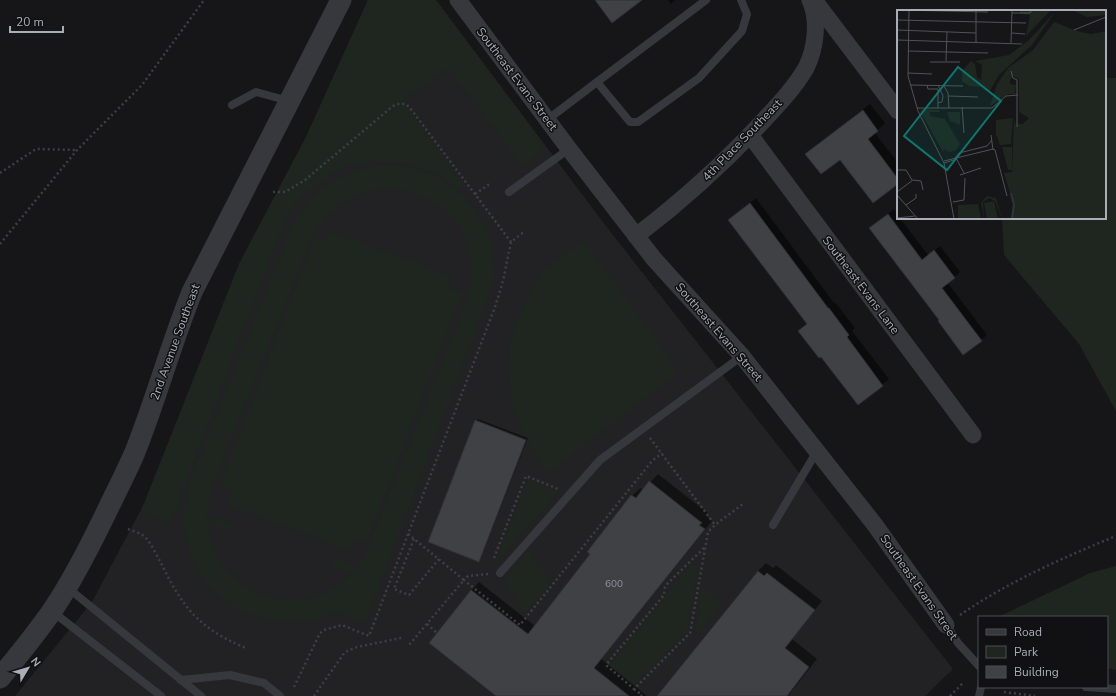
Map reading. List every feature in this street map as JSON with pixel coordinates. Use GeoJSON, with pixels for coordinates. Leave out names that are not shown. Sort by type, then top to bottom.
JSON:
{"type":"FeatureCollection","features":[{"type":"Feature","properties":{"kind":"street","name":"2nd Avenue Southeast"},"geometry":{"type":"LineString","coordinates":[[0,678],[37,633],[68,587],[87,552],[122,481],[155,400],[192,292],[341,0]]}},
{"type":"Feature","properties":{"kind":"street","name":"Southeast Evans Street"},"geometry":{"type":"LineString","coordinates":[[458,0],[547,120],[654,259],[742,356],[875,525],[946,625]]}},
{"type":"Feature","properties":{"kind":"street","name":"4th Place Southeast"},"geometry":{"type":"LineString","coordinates":[[636,236],[706,178],[778,105],[801,75],[806,67],[812,47],[815,26],[814,14],[810,0]]}},
{"type":"Feature","properties":{"kind":"street"},"geometry":{"type":"LineString","coordinates":[[814,0],[897,110]]}},
{"type":"Feature","properties":{"kind":"street","name":"Southeast Evans Lane"},"geometry":{"type":"LineString","coordinates":[[750,135],[973,435]]}},
{"type":"Feature","properties":{"kind":"lane"},"geometry":{"type":"LineString","coordinates":[[547,120],[706,0]]}},
{"type":"Feature","properties":{"kind":"lane"},"geometry":{"type":"LineString","coordinates":[[597,82],[630,122],[638,122],[699,78],[742,31],[747,14],[741,0]]}},
{"type":"Feature","properties":{"kind":"lane"},"geometry":{"type":"LineString","coordinates":[[232,105],[256,92],[290,101]]}},
{"type":"Feature","properties":{"kind":"lane"},"geometry":{"type":"LineString","coordinates":[[509,192],[569,149]]}},
{"type":"Feature","properties":{"kind":"lane"},"geometry":{"type":"LineString","coordinates":[[500,573],[600,460],[742,356]]}},
{"type":"Feature","properties":{"kind":"lane"},"geometry":{"type":"LineString","coordinates":[[773,525],[817,451]]}},
{"type":"Feature","properties":{"kind":"lane"},"geometry":{"type":"LineString","coordinates":[[68,587],[181,680],[196,695]]}},
{"type":"Feature","properties":{"kind":"lane"},"geometry":{"type":"LineString","coordinates":[[52,611],[161,696]]}},
{"type":"Feature","properties":{"kind":"lane","name":"Southeast Evans Street"},"geometry":{"type":"LineString","coordinates":[[946,625],[958,643],[978,665]]}},
{"type":"Feature","properties":{"kind":"lane"},"geometry":{"type":"LineString","coordinates":[[181,680],[230,675],[264,683],[280,696]]}},
{"type":"Feature","properties":{"kind":"lane"},"geometry":{"type":"LineString","coordinates":[[1101,688],[1116,689]]}},
{"type":"Feature","properties":{"kind":"path"},"geometry":{"type":"LineString","coordinates":[[0,244],[77,150],[142,85],[204,0]]}},
{"type":"Feature","properties":{"kind":"path"},"geometry":{"type":"LineString","coordinates":[[273,192],[285,192],[305,180],[393,106],[403,103],[407,104],[511,242]]}},
{"type":"Feature","properties":{"kind":"path"},"geometry":{"type":"LineString","coordinates":[[0,173],[36,149],[77,150]]}},
{"type":"Feature","properties":{"kind":"path"},"geometry":{"type":"LineString","coordinates":[[475,194],[490,183]]}},
{"type":"Feature","properties":{"kind":"path"},"geometry":{"type":"LineString","coordinates":[[294,687],[320,633],[324,630],[342,625],[369,636],[495,307],[503,281],[511,242],[525,231]]}},
{"type":"Feature","properties":{"kind":"path"},"geometry":{"type":"LineString","coordinates":[[643,428],[715,525]]}},
{"type":"Feature","properties":{"kind":"path"},"geometry":{"type":"LineString","coordinates":[[408,534],[520,624],[652,461],[662,453]]}},
{"type":"Feature","properties":{"kind":"path"},"geometry":{"type":"LineString","coordinates":[[494,560],[526,476],[570,494]]}},
{"type":"Feature","properties":{"kind":"path"},"geometry":{"type":"LineString","coordinates":[[634,689],[690,633],[708,532],[743,504]]}},
{"type":"Feature","properties":{"kind":"path"},"geometry":{"type":"LineString","coordinates":[[128,528],[144,536],[152,547],[182,600],[206,627],[218,636],[246,648]]}},
{"type":"Feature","properties":{"kind":"path"},"geometry":{"type":"LineString","coordinates":[[966,611],[1062,558],[1116,536]]}},
{"type":"Feature","properties":{"kind":"path"},"geometry":{"type":"LineString","coordinates":[[414,538],[394,589],[409,595],[439,560]]}},
{"type":"Feature","properties":{"kind":"path"},"geometry":{"type":"LineString","coordinates":[[641,696],[642,695],[606,665],[664,595],[665,586],[704,548]]}},
{"type":"Feature","properties":{"kind":"path"},"geometry":{"type":"LineString","coordinates":[[488,574],[491,567]]}},
{"type":"Feature","properties":{"kind":"path"},"geometry":{"type":"LineString","coordinates":[[409,645],[468,576],[500,573]]}},
{"type":"Feature","properties":{"kind":"path"},"geometry":{"type":"LineString","coordinates":[[427,624],[437,633]]}},
{"type":"Feature","properties":{"kind":"path"},"geometry":{"type":"LineString","coordinates":[[314,696],[345,652],[357,647],[401,638]]}},
{"type":"Feature","properties":{"kind":"path"},"geometry":{"type":"LineString","coordinates":[[950,696],[963,683]]}},
{"type":"Feature","properties":{"kind":"path"},"geometry":{"type":"LineString","coordinates":[[1004,692],[1035,696]]}},
{"type":"Feature","properties":{"kind":"shaded area"},"geometry":{"type":"Polygon","coordinates":[[[368,0],[436,0],[609,230],[953,669],[925,696],[15,696],[92,602],[146,500],[239,264],[306,137],[368,0]]]}},
{"type":"Feature","properties":{"kind":"green space"},"geometry":{"type":"Polygon","coordinates":[[[368,0],[436,0],[540,139],[541,144],[539,152],[530,161],[522,166],[448,68],[403,101],[465,186],[460,189],[437,174],[414,165],[387,161],[366,162],[345,166],[325,178],[302,196],[289,213],[282,229],[170,525],[141,511],[239,264],[306,137],[368,0]]]}},
{"type":"Feature","properties":{"kind":"green space"},"geometry":{"type":"Polygon","coordinates":[[[1106,78],[1116,78],[1116,411],[1079,344],[1004,255],[1002,219],[1106,219],[1106,78]]]}},
{"type":"Feature","properties":{"kind":"green space"},"geometry":{"type":"Polygon","coordinates":[[[392,165],[419,170],[439,178],[458,191],[474,208],[486,228],[494,259],[495,279],[365,624],[341,615],[343,609],[315,619],[287,622],[260,617],[235,606],[213,590],[197,568],[187,542],[184,512],[188,490],[290,232],[299,216],[319,192],[331,183],[358,170],[392,165]],[[392,188],[378,189],[354,196],[334,209],[318,228],[311,240],[213,485],[207,518],[208,531],[214,550],[220,561],[231,575],[244,586],[260,594],[294,600],[311,598],[327,592],[342,582],[357,566],[368,548],[466,303],[471,281],[471,261],[467,243],[459,226],[447,212],[432,201],[413,193],[392,188]]]}},
{"type":"Feature","properties":{"kind":"green space"},"geometry":{"type":"Polygon","coordinates":[[[330,231],[453,277],[449,288],[462,293],[367,542],[355,538],[350,551],[227,505],[232,490],[220,485],[315,237],[326,241],[330,231]]]}},
{"type":"Feature","properties":{"kind":"green space"},"geometry":{"type":"Polygon","coordinates":[[[584,241],[676,366],[675,375],[548,473],[523,433],[511,402],[509,371],[510,340],[524,303],[545,270],[567,252],[584,241]]]}},
{"type":"Feature","properties":{"kind":"green space"},"geometry":{"type":"Polygon","coordinates":[[[528,479],[559,492],[494,566],[528,479]]]}},
{"type":"Feature","properties":{"kind":"green space"},"geometry":{"type":"Polygon","coordinates":[[[215,517],[234,524],[231,531],[212,524],[215,517]]]}},
{"type":"Feature","properties":{"kind":"green space"},"geometry":{"type":"Polygon","coordinates":[[[529,550],[551,583],[525,614],[503,579],[529,550]]]}},
{"type":"Feature","properties":{"kind":"green space"},"geometry":{"type":"Polygon","coordinates":[[[334,558],[353,565],[350,573],[331,565],[334,558]]]}},
{"type":"Feature","properties":{"kind":"green space"},"geometry":{"type":"Polygon","coordinates":[[[692,563],[698,567],[687,631],[634,685],[610,665],[692,563]]]}},
{"type":"Feature","properties":{"kind":"green space"},"geometry":{"type":"Polygon","coordinates":[[[1116,566],[1116,670],[1108,668],[1108,616],[1000,616],[1090,573],[1116,566]]]}},
{"type":"Feature","properties":{"kind":"green space"},"geometry":{"type":"Polygon","coordinates":[[[702,586],[723,603],[699,633],[695,632],[702,586]]]}},
{"type":"Feature","properties":{"kind":"building"},"geometry":{"type":"Polygon","coordinates":[[[595,0],[642,0],[612,23],[595,0]]]}},
{"type":"Feature","properties":{"kind":"building"},"geometry":{"type":"Polygon","coordinates":[[[863,110],[878,131],[868,139],[897,178],[897,185],[873,203],[840,160],[821,174],[805,154],[863,110]]]}},
{"type":"Feature","properties":{"kind":"building"},"geometry":{"type":"Polygon","coordinates":[[[750,203],[849,335],[847,337],[883,386],[858,405],[821,357],[819,358],[798,331],[807,324],[728,220],[750,203]]]}},
{"type":"Feature","properties":{"kind":"building"},"geometry":{"type":"Polygon","coordinates":[[[888,214],[922,260],[934,250],[955,278],[942,288],[982,341],[963,355],[938,321],[939,320],[869,228],[888,214]]]}},
{"type":"Feature","properties":{"kind":"building"},"geometry":{"type":"Polygon","coordinates":[[[475,420],[526,440],[479,562],[428,542],[475,420]]]}},
{"type":"Feature","properties":{"kind":"building"},"geometry":{"type":"Polygon","coordinates":[[[649,481],[702,523],[699,525],[705,529],[594,668],[629,696],[496,696],[429,643],[471,590],[528,634],[590,554],[587,552],[631,495],[636,498],[649,481]]]}},
{"type":"Feature","properties":{"kind":"building"},"geometry":{"type":"Polygon","coordinates":[[[758,571],[764,576],[767,573],[815,610],[785,648],[809,667],[787,696],[657,696],[758,571]]]}}]}
